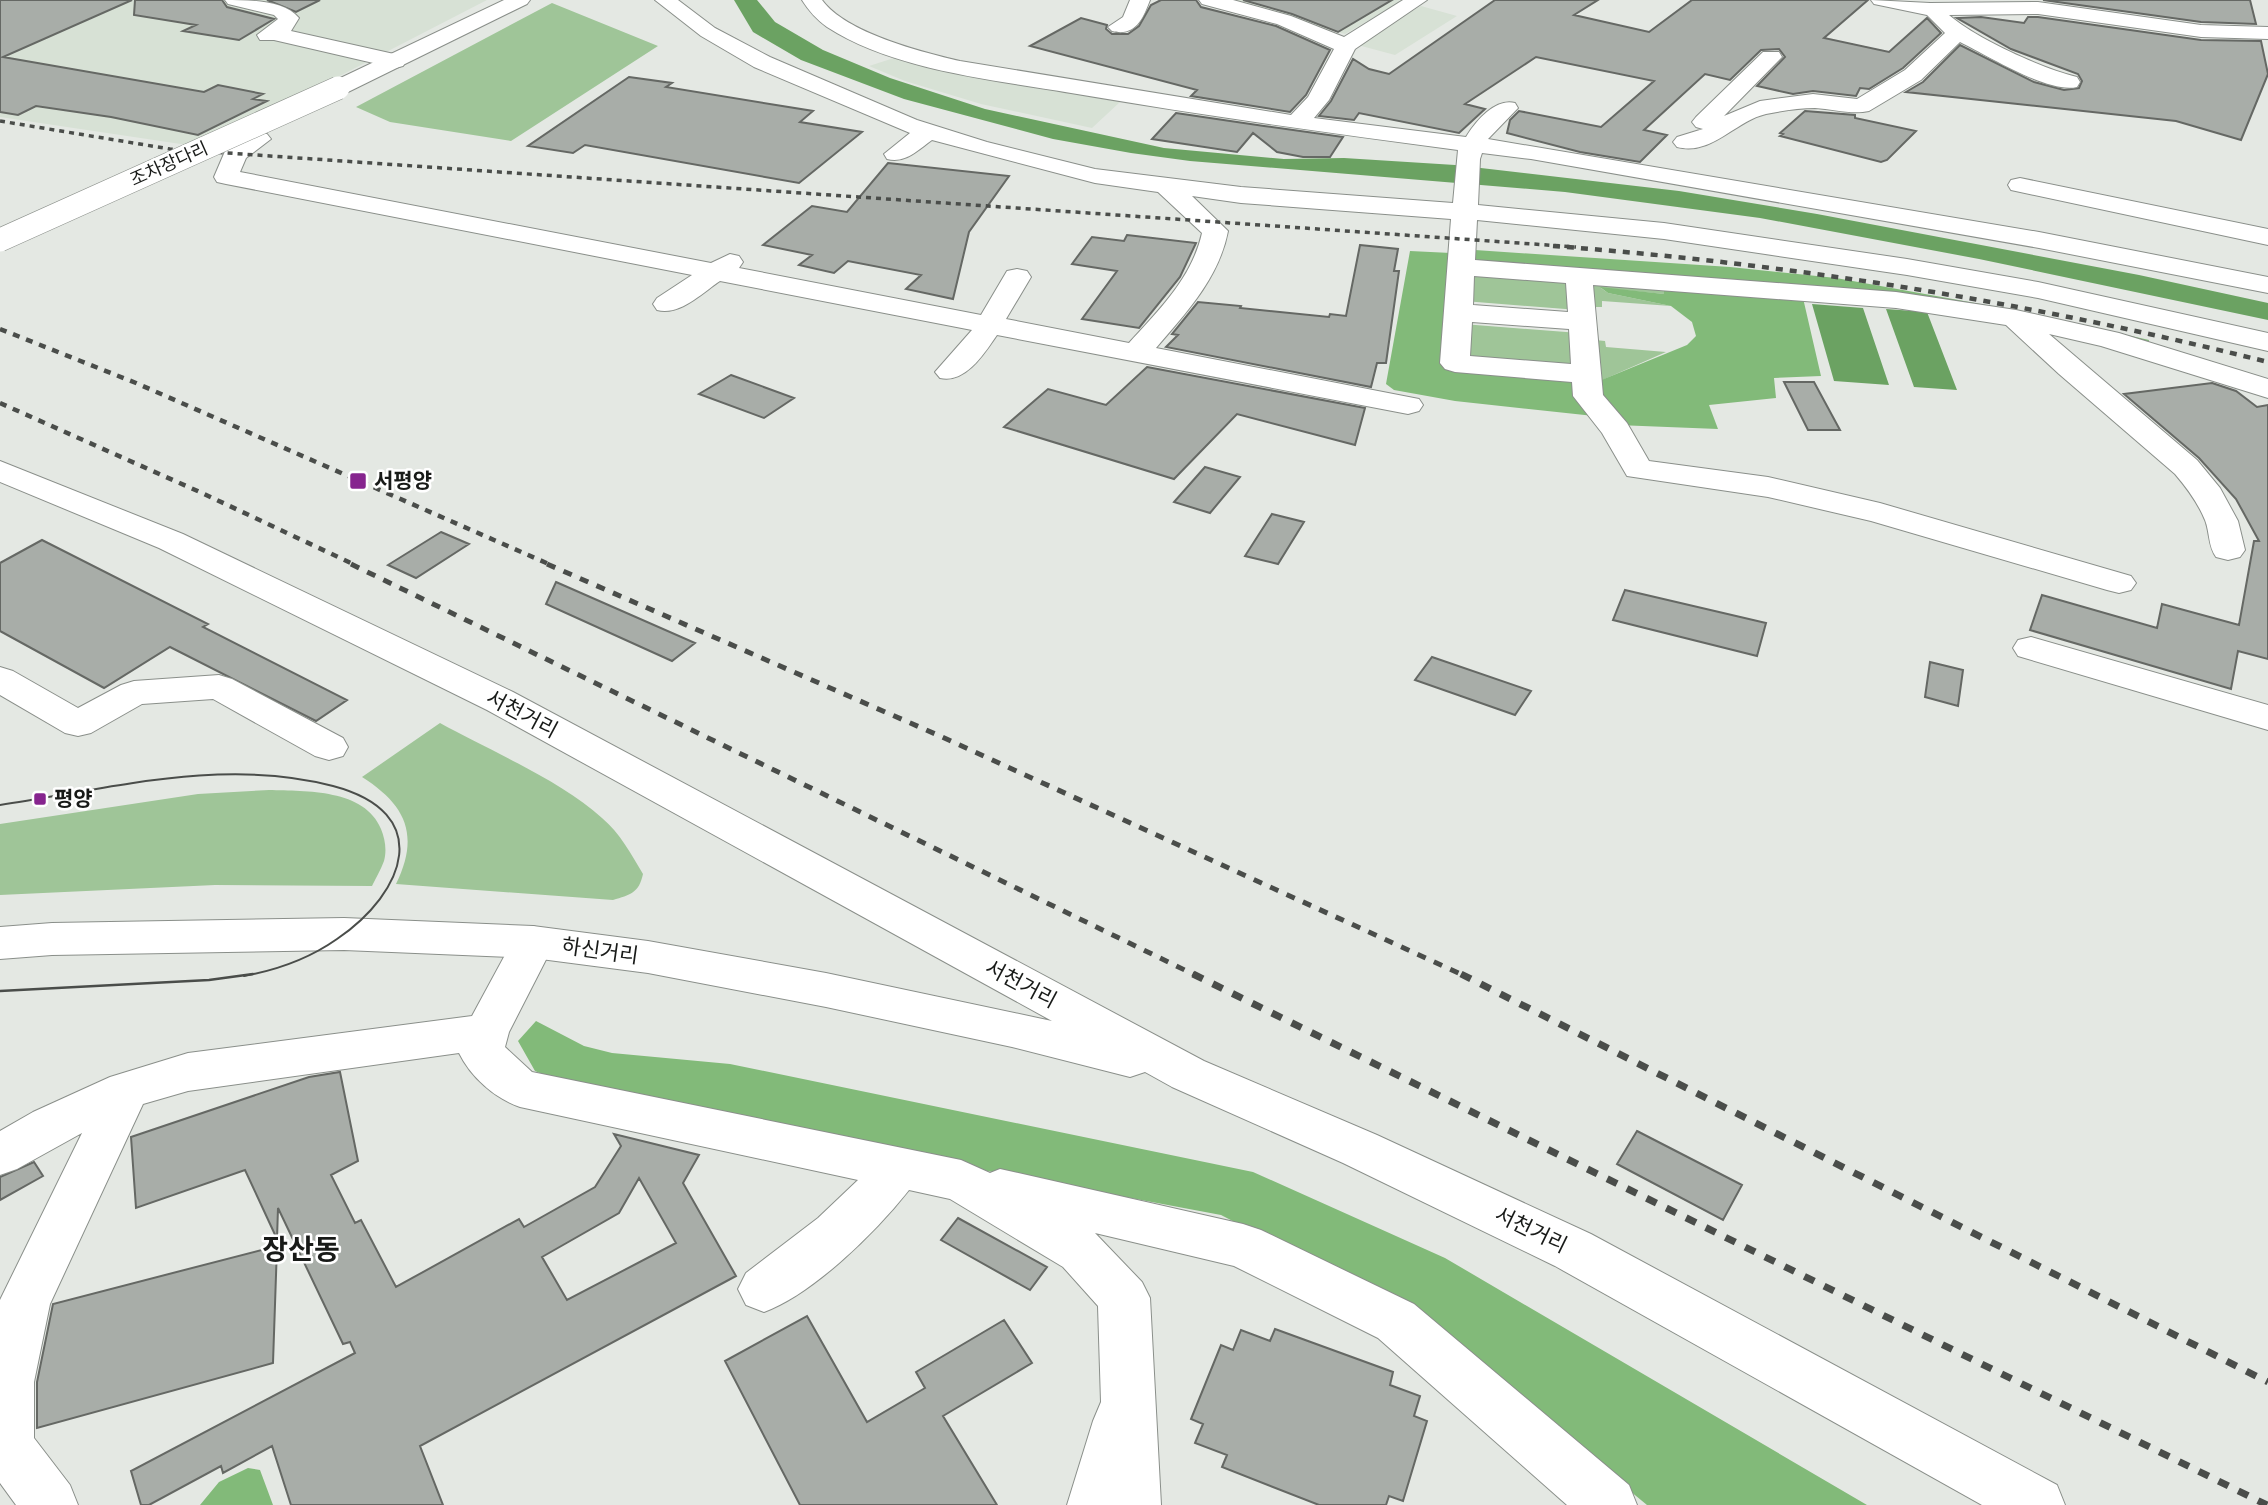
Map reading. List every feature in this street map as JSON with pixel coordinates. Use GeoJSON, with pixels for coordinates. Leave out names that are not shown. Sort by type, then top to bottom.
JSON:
{"type":"FeatureCollection","features":[{"type":"Feature","properties":{"kind":"street"},"geometry":{"type":"LineString","coordinates":[[235,0],[281,11],[289,18],[284,26],[266,36],[395,61]]}},
{"type":"Feature","properties":{"kind":"street","name":"조차장다리"},"geometry":{"type":"LineString","coordinates":[[0,240],[338,88],[520,0]]}},
{"type":"Feature","properties":{"kind":"street"},"geometry":{"type":"LineString","coordinates":[[665,0],[708,32],[762,62],[928,132],[1060,168],[1167,187],[1339,204],[1463,228],[1664,231],[1908,267],[2038,290],[2268,342]]}},
{"type":"Feature","properties":{"kind":"street"},"geometry":{"type":"LineString","coordinates":[[812,0],[814,5],[836,21],[875,43],[919,58],[1113,95],[1298,121],[1469,151],[1653,173],[2039,240],[2268,285]]}},
{"type":"Feature","properties":{"kind":"street"},"geometry":{"type":"LineString","coordinates":[[1119,27],[1132,21],[1140,0]]}},
{"type":"Feature","properties":{"kind":"street"},"geometry":{"type":"LineString","coordinates":[[1209,0],[1284,20],[1346,46]]}},
{"type":"Feature","properties":{"kind":"street"},"geometry":{"type":"LineString","coordinates":[[1298,121],[1318,100],[1346,46],[1417,0]]}},
{"type":"Feature","properties":{"kind":"street"},"geometry":{"type":"LineString","coordinates":[[1881,0],[1930,9],[2038,8],[2201,30],[2268,33]]}},
{"type":"Feature","properties":{"kind":"street"},"geometry":{"type":"LineString","coordinates":[[1930,9],[1957,33],[2044,74],[2068,82]]}},
{"type":"Feature","properties":{"kind":"street"},"geometry":{"type":"LineString","coordinates":[[1685,142],[1705,138],[1736,118],[1759,108],[1813,102],[1861,106],[1913,75],[1957,33]]}},
{"type":"Feature","properties":{"kind":"street"},"geometry":{"type":"LineString","coordinates":[[1653,173],[1771,57]]}},
{"type":"Feature","properties":{"kind":"street"},"geometry":{"type":"LineString","coordinates":[[1507,108],[1482,129],[1469,151],[1455,363],[1585,374]]}},
{"type":"Feature","properties":{"kind":"street"},"geometry":{"type":"LineString","coordinates":[[895,154],[928,132]]}},
{"type":"Feature","properties":{"kind":"street"},"geometry":{"type":"LineString","coordinates":[[259,139],[235,155],[226,177],[1408,405]]}},
{"type":"Feature","properties":{"kind":"street"},"geometry":{"type":"LineString","coordinates":[[2020,185],[2268,237]]}},
{"type":"Feature","properties":{"kind":"street"},"geometry":{"type":"LineString","coordinates":[[1136,353],[1174,308],[1204,265],[1214,240],[1215,231],[1167,187]]}},
{"type":"Feature","properties":{"kind":"street"},"geometry":{"type":"LineString","coordinates":[[1463,228],[1579,275],[1896,300],[2016,318],[2109,339],[2268,389]]}},
{"type":"Feature","properties":{"kind":"street"},"geometry":{"type":"LineString","coordinates":[[667,304],[745,250]]}},
{"type":"Feature","properties":{"kind":"street"},"geometry":{"type":"LineString","coordinates":[[1579,275],[1588,396],[1616,430],[1638,469],[1768,487],[1880,513],[2119,583]]}},
{"type":"Feature","properties":{"kind":"street"},"geometry":{"type":"LineString","coordinates":[[950,372],[991,323],[1017,276]]}},
{"type":"Feature","properties":{"kind":"street"},"geometry":{"type":"LineString","coordinates":[[1457,312],[1582,322]]}},
{"type":"Feature","properties":{"kind":"street"},"geometry":{"type":"LineString","coordinates":[[2016,318],[2069,368],[2186,467],[2204,488],[2222,521],[2228,550]]}},
{"type":"Feature","properties":{"kind":"street","name":"서천거리"},"geometry":{"type":"LineString","coordinates":[[0,471],[171,541],[500,701],[1188,1074],[1360,1149],[1573,1250],[2037,1505]]}},
{"type":"Feature","properties":{"kind":"street"},"geometry":{"type":"LineString","coordinates":[[2031,648],[2268,718]]}},
{"type":"Feature","properties":{"kind":"street"},"geometry":{"type":"LineString","coordinates":[[0,679],[78,724],[134,693],[219,687],[329,747]]}},
{"type":"Feature","properties":{"kind":"street","name":"하신거리"},"geometry":{"type":"LineString","coordinates":[[0,943],[52,939],[344,934],[533,942],[648,957],[826,990],[1012,1029],[1188,1074]]}},
{"type":"Feature","properties":{"kind":"street"},"geometry":{"type":"LineString","coordinates":[[533,942],[485,1032],[481,1052],[493,1062],[503,1077],[520,1088],[961,1181],[1242,1246],[1396,1321],[1609,1505]]}},
{"type":"Feature","properties":{"kind":"street"},"geometry":{"type":"LineString","coordinates":[[0,1155],[50,1126],[126,1090],[188,1072],[485,1032]]}},
{"type":"Feature","properties":{"kind":"street"},"geometry":{"type":"LineString","coordinates":[[50,1505],[6,1446],[7,1382],[24,1304],[126,1090]]}},
{"type":"Feature","properties":{"kind":"street"},"geometry":{"type":"LineString","coordinates":[[764,1289],[819,1250],[876,1196],[898,1168]]}},
{"type":"Feature","properties":{"kind":"street"},"geometry":{"type":"LineString","coordinates":[[961,1181],[1081,1251],[1124,1298],[1133,1505]]}},
{"type":"Feature","properties":{"kind":"street"},"geometry":{"type":"LineString","coordinates":[[1095,1505],[1129,1389]]}},
{"type":"Feature","properties":{"kind":"shaded area"},"geometry":{"type":"Polygon","coordinates":[[[0,0],[487,0],[266,114],[194,146],[0,117],[0,0]]]}},
{"type":"Feature","properties":{"kind":"shaded area"},"geometry":{"type":"Polygon","coordinates":[[[734,0],[757,0],[775,22],[823,50],[890,78],[985,109],[1164,148],[1284,159],[1344,158],[1455,165],[1679,191],[1817,214],[2139,275],[2268,303],[2268,320],[1979,259],[1760,218],[1565,192],[1190,161],[1053,139],[904,99],[801,60],[753,32],[734,0]]]}},
{"type":"Feature","properties":{"kind":"shaded area"},"geometry":{"type":"Polygon","coordinates":[[[1218,0],[1397,0],[1402,1],[1345,34],[1218,0]]]}},
{"type":"Feature","properties":{"kind":"shaded area"},"geometry":{"type":"Polygon","coordinates":[[[552,3],[658,46],[511,141],[390,122],[356,107],[552,3]]]}},
{"type":"Feature","properties":{"kind":"shaded area"},"geometry":{"type":"Polygon","coordinates":[[[1421,6],[1457,16],[1395,55],[1354,44],[1421,6]]]}},
{"type":"Feature","properties":{"kind":"shaded area"},"geometry":{"type":"Polygon","coordinates":[[[897,57],[938,70],[1120,102],[1092,128],[981,104],[905,81],[869,66],[897,57]]]}},
{"type":"Feature","properties":{"kind":"shaded area"},"geometry":{"type":"Polygon","coordinates":[[[1475,250],[1730,267],[1836,278],[2025,312],[2149,340],[2148,345],[1980,308],[1475,264],[1475,250]]]}},
{"type":"Feature","properties":{"kind":"shaded area"},"geometry":{"type":"Polygon","coordinates":[[[1410,251],[1451,253],[1445,365],[1580,378],[1594,416],[1455,401],[1394,390],[1386,384],[1410,251]]]}},
{"type":"Feature","properties":{"kind":"shaded area"},"geometry":{"type":"Polygon","coordinates":[[[1466,271],[1577,280],[1578,310],[1464,301],[1466,271]]]}},
{"type":"Feature","properties":{"kind":"shaded area"},"geometry":{"type":"Polygon","coordinates":[[[1587,281],[1664,287],[1664,294],[1601,288],[1608,293],[1671,306],[1602,301],[1602,307],[1594,307],[1587,281]]]}},
{"type":"Feature","properties":{"kind":"shaded area"},"geometry":{"type":"Polygon","coordinates":[[[1600,287],[1664,294],[1664,287],[1803,298],[1821,376],[1774,378],[1776,398],[1709,405],[1718,429],[1617,425],[1600,398],[1599,381],[1687,345],[1696,336],[1692,322],[1671,306],[1608,293],[1600,287]]]}},
{"type":"Feature","properties":{"kind":"shaded area"},"geometry":{"type":"Polygon","coordinates":[[[1812,304],[1863,308],[1889,385],[1834,381],[1812,304]]]}},
{"type":"Feature","properties":{"kind":"shaded area"},"geometry":{"type":"Polygon","coordinates":[[[1886,309],[1927,312],[1957,390],[1914,387],[1886,309]]]}},
{"type":"Feature","properties":{"kind":"shaded area"},"geometry":{"type":"Polygon","coordinates":[[[1463,324],[1579,333],[1580,367],[1460,357],[1463,324]]]}},
{"type":"Feature","properties":{"kind":"shaded area"},"geometry":{"type":"Polygon","coordinates":[[[1595,340],[1605,341],[1606,347],[1666,352],[1600,381],[1595,340]]]}},
{"type":"Feature","properties":{"kind":"shaded area"},"geometry":{"type":"Polygon","coordinates":[[[440,723],[546,779],[602,818],[620,837],[643,874],[636,889],[629,895],[613,900],[396,884],[407,851],[404,823],[389,799],[362,777],[440,723]]]}},
{"type":"Feature","properties":{"kind":"shaded area"},"geometry":{"type":"Polygon","coordinates":[[[269,790],[333,795],[362,806],[373,816],[381,829],[385,853],[383,864],[372,886],[215,885],[0,895],[0,824],[198,794],[269,790]]]}},
{"type":"Feature","properties":{"kind":"shaded area"},"geometry":{"type":"Polygon","coordinates":[[[536,1021],[584,1046],[612,1053],[730,1064],[1253,1172],[1445,1258],[1867,1505],[1647,1505],[1419,1317],[1221,1215],[599,1098],[535,1071],[518,1041],[536,1021]]]}},
{"type":"Feature","properties":{"kind":"shaded area"},"geometry":{"type":"Polygon","coordinates":[[[248,1468],[260,1470],[273,1505],[200,1505],[219,1482],[248,1468]]]}},
{"type":"Feature","properties":{"kind":"building"},"geometry":{"type":"Polygon","coordinates":[[[0,0],[132,0],[3,57],[204,92],[218,85],[263,94],[253,99],[267,101],[198,135],[111,117],[36,106],[18,115],[0,112],[0,0]]]}},
{"type":"Feature","properties":{"kind":"building"},"geometry":{"type":"Polygon","coordinates":[[[135,0],[222,0],[227,7],[274,19],[239,40],[183,31],[196,25],[134,15],[135,0]]]}},
{"type":"Feature","properties":{"kind":"building"},"geometry":{"type":"Polygon","coordinates":[[[267,0],[320,0],[296,12],[267,0]]]}},
{"type":"Feature","properties":{"kind":"building"},"geometry":{"type":"Polygon","coordinates":[[[1161,0],[1196,0],[1201,7],[1276,26],[1330,50],[1306,95],[1290,112],[1191,96],[1197,90],[1030,46],[1081,18],[1107,25],[1106,29],[1112,34],[1128,34],[1139,26],[1151,5],[1161,0]]]}},
{"type":"Feature","properties":{"kind":"building"},"geometry":{"type":"Polygon","coordinates":[[[1243,0],[1392,0],[1338,32],[1292,14],[1243,0]]]}},
{"type":"Feature","properties":{"kind":"building"},"geometry":{"type":"Polygon","coordinates":[[[1495,0],[1598,0],[1574,15],[1649,32],[1692,0],[1868,0],[1824,38],[1889,52],[1927,18],[1941,33],[1903,68],[1869,89],[1860,88],[1856,96],[1813,91],[1793,94],[1757,86],[1785,57],[1779,49],[1761,50],[1730,80],[1705,74],[1644,130],[1667,135],[1640,162],[1580,152],[1507,133],[1510,120],[1519,111],[1601,127],[1654,81],[1536,57],[1465,104],[1485,109],[1459,133],[1359,113],[1354,120],[1319,116],[1331,101],[1353,59],[1369,69],[1389,74],[1495,0]]]}},
{"type":"Feature","properties":{"kind":"building"},"geometry":{"type":"Polygon","coordinates":[[[2043,0],[2250,0],[2256,24],[2201,22],[2043,0]]]}},
{"type":"Feature","properties":{"kind":"building"},"geometry":{"type":"Polygon","coordinates":[[[1981,17],[2024,23],[2028,17],[2038,17],[2201,40],[2261,41],[2268,74],[2241,140],[2176,121],[1906,92],[1923,82],[1960,45],[2034,82],[2064,90],[2079,88],[2082,81],[2078,74],[2011,49],[1957,18],[1981,17]]]}},
{"type":"Feature","properties":{"kind":"building"},"geometry":{"type":"Polygon","coordinates":[[[629,77],[672,83],[666,87],[813,111],[800,122],[862,132],[799,183],[585,145],[573,153],[528,146],[629,77]]]}},
{"type":"Feature","properties":{"kind":"building"},"geometry":{"type":"Polygon","coordinates":[[[1805,111],[1855,115],[1855,118],[1916,131],[1887,160],[1881,162],[1780,136],[1783,134],[1780,133],[1805,111]]]}},
{"type":"Feature","properties":{"kind":"building"},"geometry":{"type":"Polygon","coordinates":[[[1176,113],[1343,137],[1330,157],[1303,157],[1277,152],[1253,133],[1237,152],[1152,139],[1176,113]]]}},
{"type":"Feature","properties":{"kind":"building"},"geometry":{"type":"Polygon","coordinates":[[[888,163],[1009,176],[969,232],[953,299],[906,289],[921,275],[848,261],[834,273],[799,265],[812,255],[763,245],[812,206],[847,212],[888,163]]]}},
{"type":"Feature","properties":{"kind":"building"},"geometry":{"type":"Polygon","coordinates":[[[1127,235],[1196,243],[1180,277],[1139,328],[1082,319],[1117,271],[1072,264],[1092,237],[1124,241],[1127,235]]]}},
{"type":"Feature","properties":{"kind":"building"},"geometry":{"type":"Polygon","coordinates":[[[1360,245],[1398,249],[1394,271],[1399,271],[1386,363],[1377,363],[1371,387],[1166,347],[1178,335],[1172,334],[1198,302],[1329,317],[1330,314],[1346,316],[1360,245]]]}},
{"type":"Feature","properties":{"kind":"building"},"geometry":{"type":"Polygon","coordinates":[[[1147,367],[1365,408],[1355,445],[1237,414],[1174,479],[1004,427],[1048,389],[1106,405],[1147,367]]]}},
{"type":"Feature","properties":{"kind":"building"},"geometry":{"type":"Polygon","coordinates":[[[731,375],[794,398],[764,418],[699,394],[731,375]]]}},
{"type":"Feature","properties":{"kind":"building"},"geometry":{"type":"Polygon","coordinates":[[[1784,382],[1814,382],[1840,430],[1808,430],[1784,382]]]}},
{"type":"Feature","properties":{"kind":"building"},"geometry":{"type":"Polygon","coordinates":[[[2212,383],[2236,391],[2257,407],[2268,405],[2268,659],[2238,651],[2231,689],[2030,630],[2042,595],[2157,628],[2162,604],[2239,625],[2254,541],[2259,541],[2236,499],[2199,458],[2124,394],[2212,383]]]}},
{"type":"Feature","properties":{"kind":"building"},"geometry":{"type":"Polygon","coordinates":[[[1205,467],[1240,477],[1210,513],[1174,502],[1205,467]]]}},
{"type":"Feature","properties":{"kind":"building"},"geometry":{"type":"Polygon","coordinates":[[[1272,514],[1304,522],[1278,564],[1245,556],[1272,514]]]}},
{"type":"Feature","properties":{"kind":"building"},"geometry":{"type":"Polygon","coordinates":[[[441,532],[469,544],[416,578],[388,565],[441,532]]]}},
{"type":"Feature","properties":{"kind":"building"},"geometry":{"type":"Polygon","coordinates":[[[42,540],[208,624],[203,627],[347,700],[316,721],[170,647],[104,688],[0,631],[0,563],[42,540]]]}},
{"type":"Feature","properties":{"kind":"building"},"geometry":{"type":"Polygon","coordinates":[[[556,582],[695,643],[672,661],[546,604],[556,582]]]}},
{"type":"Feature","properties":{"kind":"building"},"geometry":{"type":"Polygon","coordinates":[[[1625,590],[1766,623],[1757,656],[1613,620],[1625,590]]]}},
{"type":"Feature","properties":{"kind":"building"},"geometry":{"type":"Polygon","coordinates":[[[1432,657],[1531,691],[1515,715],[1415,680],[1432,657]]]}},
{"type":"Feature","properties":{"kind":"building"},"geometry":{"type":"Polygon","coordinates":[[[1930,662],[1963,670],[1958,706],[1925,697],[1930,662]]]}},
{"type":"Feature","properties":{"kind":"building"},"geometry":{"type":"Polygon","coordinates":[[[340,1072],[358,1161],[331,1175],[355,1223],[361,1220],[396,1287],[519,1219],[524,1227],[595,1187],[621,1146],[614,1134],[699,1155],[683,1183],[736,1276],[420,1446],[443,1505],[291,1505],[272,1446],[223,1473],[221,1466],[149,1505],[141,1505],[131,1471],[355,1353],[350,1342],[343,1344],[278,1208],[277,1239],[245,1170],[136,1208],[131,1137],[309,1077],[340,1072]],[[639,1178],[619,1213],[542,1257],[567,1300],[676,1243],[639,1178]]]}},
{"type":"Feature","properties":{"kind":"building"},"geometry":{"type":"Polygon","coordinates":[[[1637,1131],[1742,1185],[1723,1220],[1617,1164],[1637,1131]]]}},
{"type":"Feature","properties":{"kind":"building"},"geometry":{"type":"Polygon","coordinates":[[[34,1162],[43,1176],[0,1200],[0,1177],[34,1162]]]}},
{"type":"Feature","properties":{"kind":"building"},"geometry":{"type":"Polygon","coordinates":[[[958,1218],[1047,1267],[1030,1290],[941,1240],[958,1218]]]}},
{"type":"Feature","properties":{"kind":"building"},"geometry":{"type":"Polygon","coordinates":[[[277,1246],[273,1363],[37,1428],[37,1382],[53,1304],[277,1246]]]}},
{"type":"Feature","properties":{"kind":"building"},"geometry":{"type":"Polygon","coordinates":[[[807,1316],[867,1422],[925,1388],[916,1372],[1004,1320],[1032,1363],[943,1416],[997,1505],[800,1505],[725,1361],[807,1316]]]}},
{"type":"Feature","properties":{"kind":"building"},"geometry":{"type":"Polygon","coordinates":[[[1275,1329],[1393,1372],[1390,1385],[1420,1396],[1414,1416],[1427,1421],[1403,1501],[1389,1496],[1386,1505],[1319,1505],[1222,1467],[1227,1455],[1195,1443],[1203,1424],[1191,1419],[1221,1345],[1233,1350],[1241,1330],[1270,1341],[1275,1329]]]}},
{"type":"Feature","properties":{"kind":"tram line"},"geometry":{"type":"LineString","coordinates":[[0,805],[124,784],[208,775],[250,774],[333,786],[365,798],[386,815],[397,834],[399,855],[393,877],[380,899],[361,920],[327,946],[293,962],[251,974]]}},
{"type":"Feature","properties":{"kind":"tram line"},"geometry":{"type":"LineString","coordinates":[[0,991],[209,980],[251,974]]}},
{"type":"Feature","properties":{"kind":"tram line"},"geometry":{"type":"LineString","coordinates":[[244,976],[251,974]]}},
{"type":"Feature","properties":{"kind":"railway"},"geometry":{"type":"LineString","coordinates":[[0,121],[170,149],[1576,247]]}},
{"type":"Feature","properties":{"kind":"railway"},"geometry":{"type":"LineString","coordinates":[[1553,246],[1734,263],[1913,289],[2091,322],[2268,362]]}},
{"type":"Feature","properties":{"kind":"railway"},"geometry":{"type":"LineString","coordinates":[[0,329],[136,383],[551,565]]}},
{"type":"Feature","properties":{"kind":"railway"},"geometry":{"type":"LineString","coordinates":[[0,403],[355,565]]}},
{"type":"Feature","properties":{"kind":"railway"},"geometry":{"type":"LineString","coordinates":[[351,564],[1197,976]]}},
{"type":"Feature","properties":{"kind":"railway"},"geometry":{"type":"LineString","coordinates":[[547,564],[940,736],[1465,976]]}},
{"type":"Feature","properties":{"kind":"railway"},"geometry":{"type":"LineString","coordinates":[[1193,974],[2267,1505]]}},
{"type":"Feature","properties":{"kind":"railway"},"geometry":{"type":"LineString","coordinates":[[1465,976],[2268,1382]]}},
{"type":"Feature","properties":{"kind":"place","name":"서평양"},"geometry":{"type":"Point","coordinates":[358,481]}},
{"type":"Feature","properties":{"kind":"place","name":"평양"},"geometry":{"type":"Point","coordinates":[40,799]}},
{"type":"Feature","properties":{"kind":"district","name":"장산동"},"geometry":{"type":"Point","coordinates":[301,1249]}}]}
